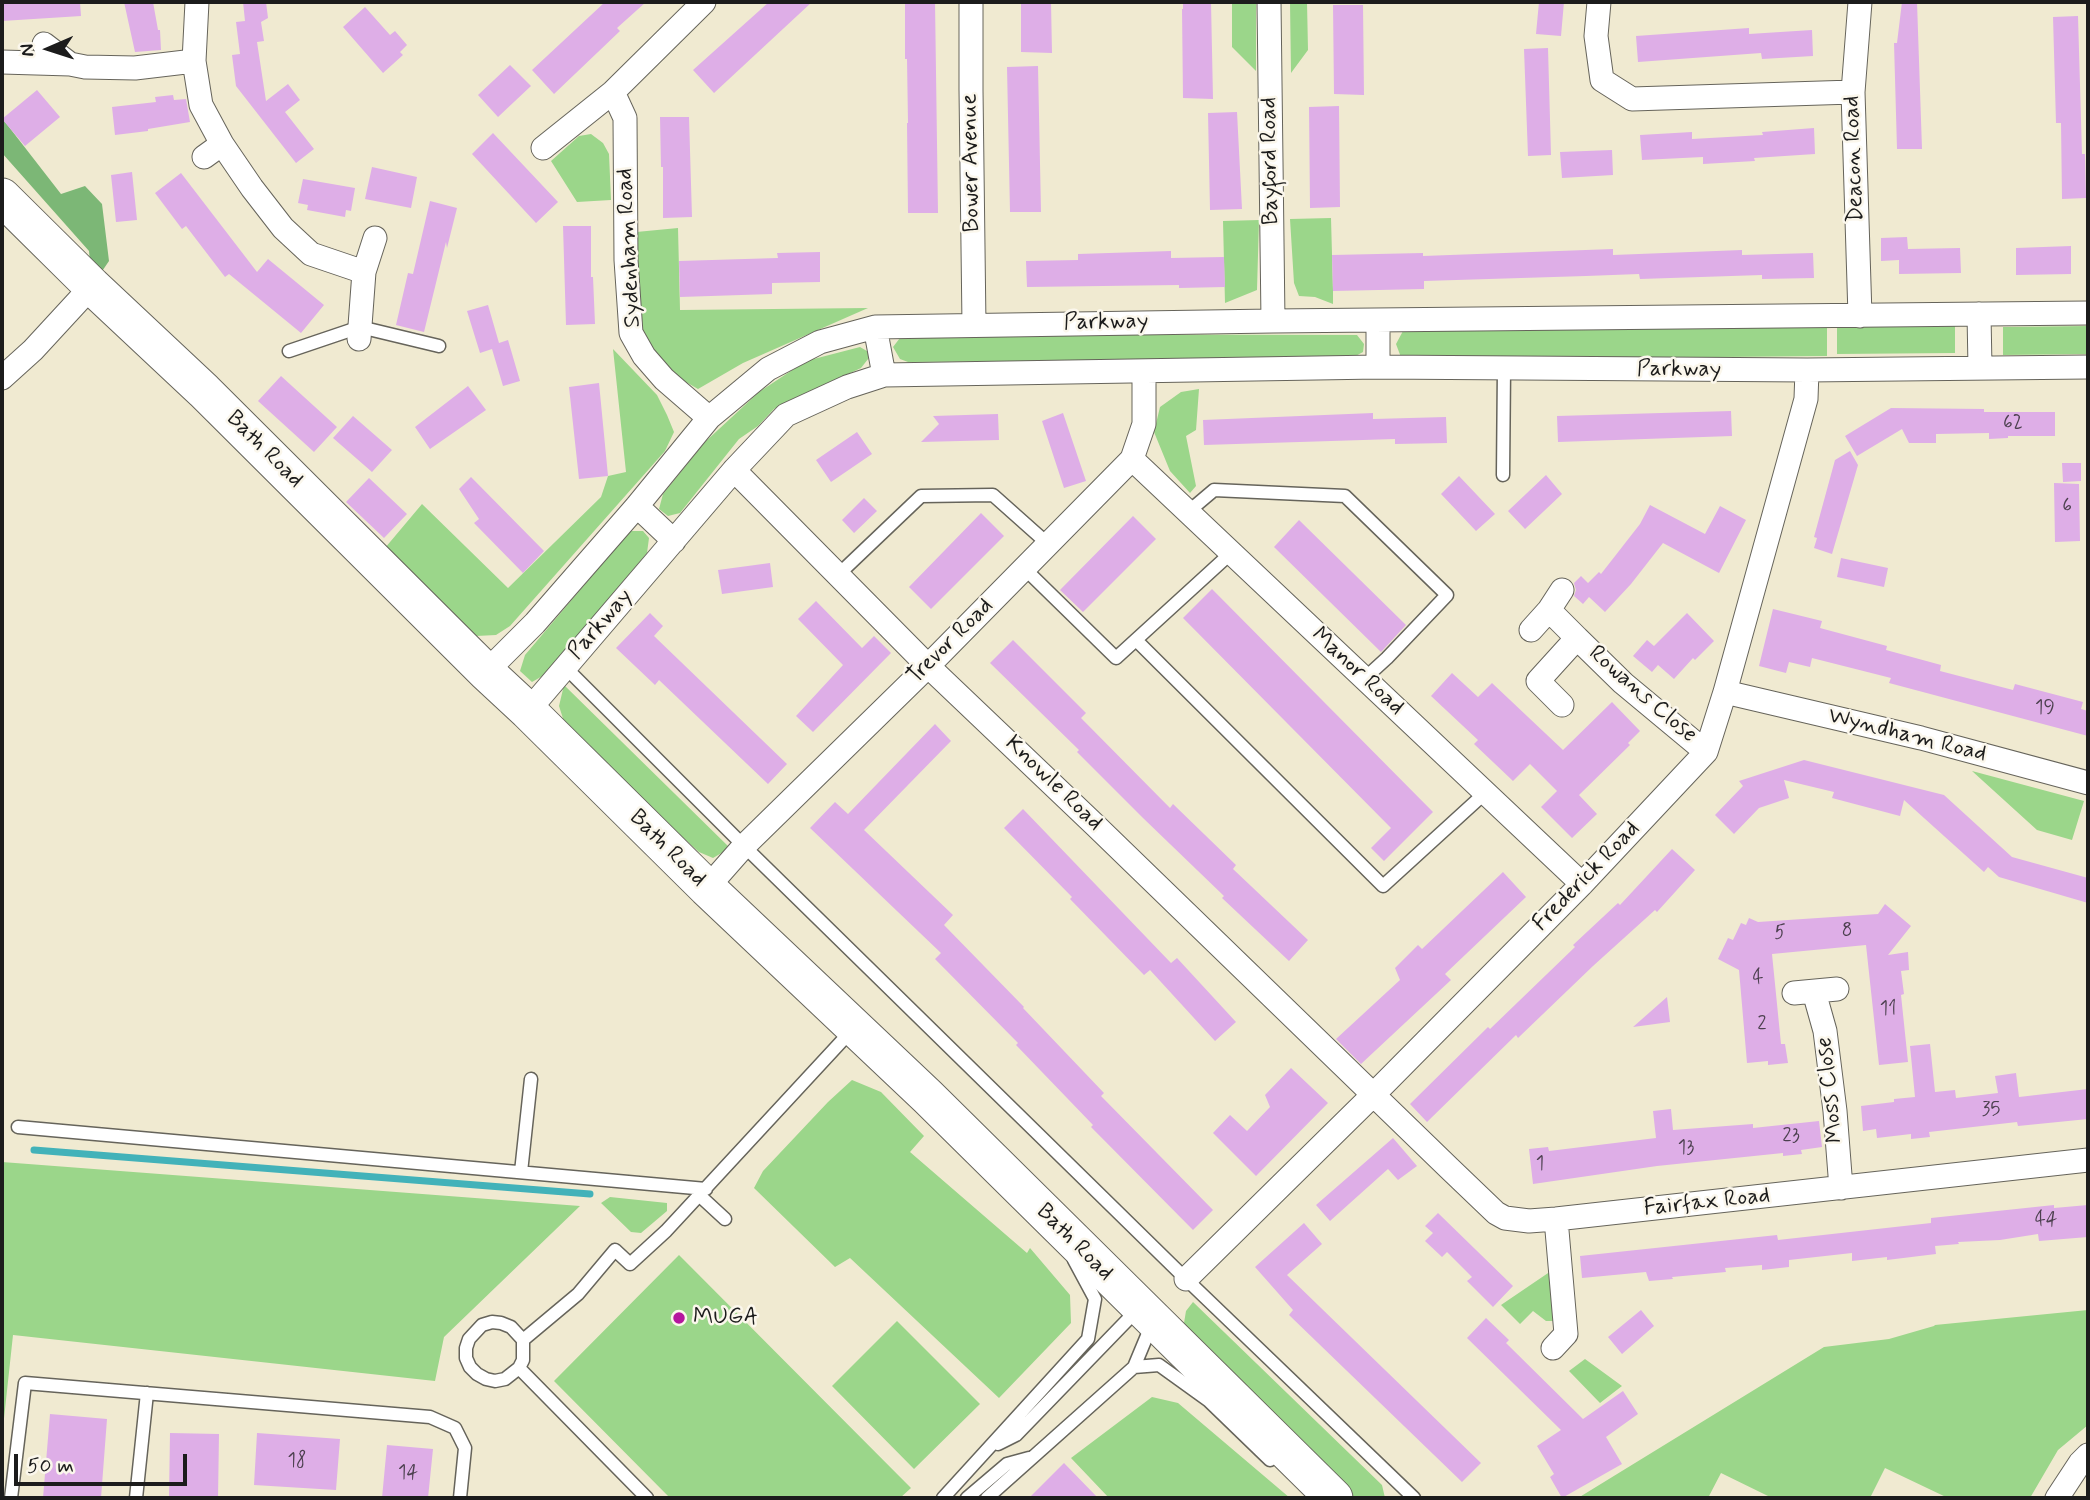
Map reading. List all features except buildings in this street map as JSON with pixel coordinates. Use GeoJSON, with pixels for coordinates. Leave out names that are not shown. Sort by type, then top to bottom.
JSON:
{"type":"FeatureCollection","features":[{"type":"Feature","properties":{"kind":"main road","name":"Bath Road"},"geometry":{"type":"LineString","coordinates":[[2,197],[204,391],[707,888],[928,1097],[1334,1498]]}},
{"type":"Feature","properties":{"kind":"street"},"geometry":{"type":"LineString","coordinates":[[197,2],[194,61],[201,105],[213,150],[252,188],[283,228],[311,254],[364,272]]}},
{"type":"Feature","properties":{"kind":"street"},"geometry":{"type":"LineString","coordinates":[[543,148],[613,92],[704,2]]}},
{"type":"Feature","properties":{"kind":"street","name":"Bower Avenue"},"geometry":{"type":"LineString","coordinates":[[971,2],[974,325]]}},
{"type":"Feature","properties":{"kind":"street","name":"Bayford Road"},"geometry":{"type":"LineString","coordinates":[[1269,2],[1273,321]]}},
{"type":"Feature","properties":{"kind":"street"},"geometry":{"type":"LineString","coordinates":[[1599,2],[1596,36],[1602,80],[1632,99],[1853,92]]}},
{"type":"Feature","properties":{"kind":"street","name":"Deacon Road"},"geometry":{"type":"LineString","coordinates":[[1860,2],[1853,92],[1860,316]]}},
{"type":"Feature","properties":{"kind":"street"},"geometry":{"type":"LineString","coordinates":[[44,44],[70,64]]}},
{"type":"Feature","properties":{"kind":"street"},"geometry":{"type":"LineString","coordinates":[[2,62],[135,68],[194,61]]}},
{"type":"Feature","properties":{"kind":"street"},"geometry":{"type":"LineString","coordinates":[[46,72],[70,64]]}},
{"type":"Feature","properties":{"kind":"street","name":"Sydenham Road"},"geometry":{"type":"LineString","coordinates":[[613,92],[625,118],[626,260],[631,333],[644,356],[664,379],[709,418]]}},
{"type":"Feature","properties":{"kind":"street"},"geometry":{"type":"LineString","coordinates":[[360,333],[364,272],[375,238]]}},
{"type":"Feature","properties":{"kind":"street"},"geometry":{"type":"LineString","coordinates":[[2,379],[33,351],[92,286]]}},
{"type":"Feature","properties":{"kind":"street","name":"Parkway"},"geometry":{"type":"LineString","coordinates":[[486,672],[536,623],[709,418],[768,369],[820,342],[875,327],[2088,313]]}},
{"type":"Feature","properties":{"kind":"street"},"geometry":{"type":"LineString","coordinates":[[1979,314],[1980,368]]}},
{"type":"Feature","properties":{"kind":"street"},"geometry":{"type":"LineString","coordinates":[[1378,320],[1378,368]]}},
{"type":"Feature","properties":{"kind":"street"},"geometry":{"type":"LineString","coordinates":[[875,327],[884,375]]}},
{"type":"Feature","properties":{"kind":"street","name":"Parkway"},"geometry":{"type":"LineString","coordinates":[[528,711],[734,470],[786,415],[848,387],[884,375],[1378,368],[1807,370],[2088,367]]}},
{"type":"Feature","properties":{"kind":"street","name":"Frederick Road"},"geometry":{"type":"LineString","coordinates":[[1186,1279],[1582,884],[1706,752],[1806,399],[1807,370]]}},
{"type":"Feature","properties":{"kind":"street","name":"Trevor Road"},"geometry":{"type":"LineString","coordinates":[[707,888],[744,846],[928,666],[1132,459],[1144,424],[1144,371]]}},
{"type":"Feature","properties":{"kind":"street","name":"Manor Road"},"geometry":{"type":"LineString","coordinates":[[1132,459],[1582,884]]}},
{"type":"Feature","properties":{"kind":"street","name":"Knowle Road"},"geometry":{"type":"LineString","coordinates":[[734,470],[928,666],[1096,825],[1373,1095]]}},
{"type":"Feature","properties":{"kind":"street"},"geometry":{"type":"LineString","coordinates":[[637,506],[674,541]]}},
{"type":"Feature","properties":{"kind":"street"},"geometry":{"type":"LineString","coordinates":[[1531,630],[1562,590]]}},
{"type":"Feature","properties":{"kind":"street","name":"Rowans Close"},"geometry":{"type":"LineString","coordinates":[[1549,610],[1623,683],[1706,752]]}},
{"type":"Feature","properties":{"kind":"street","name":"Rowans Close"},"geometry":{"type":"LineString","coordinates":[[1562,705],[1538,681],[1577,638]]}},
{"type":"Feature","properties":{"kind":"street","name":"Wyndham Road"},"geometry":{"type":"LineString","coordinates":[[1725,692],[1928,740],[2088,783]]}},
{"type":"Feature","properties":{"kind":"street","name":"Moss Close"},"geometry":{"type":"LineString","coordinates":[[1815,992],[1825,1031],[1835,1111],[1840,1188]]}},
{"type":"Feature","properties":{"kind":"street","name":"Fairfax Road"},"geometry":{"type":"LineString","coordinates":[[1373,1095],[1496,1213],[1516,1221],[1556,1219],[2088,1160]]}},
{"type":"Feature","properties":{"kind":"street"},"geometry":{"type":"LineString","coordinates":[[1553,1348],[1566,1334],[1556,1219]]}},
{"type":"Feature","properties":{"kind":"street"},"geometry":{"type":"LineString","coordinates":[[2057,1498],[2088,1455]]}},
{"type":"Feature","properties":{"kind":"lane"},"geometry":{"type":"LineString","coordinates":[[289,351],[360,333],[439,346]]}},
{"type":"Feature","properties":{"kind":"lane"},"geometry":{"type":"LineString","coordinates":[[1503,475],[1504,368]]}},
{"type":"Feature","properties":{"kind":"lane"},"geometry":{"type":"LineString","coordinates":[[1188,512],[1214,490],[1345,496],[1447,595],[1364,679]]}},
{"type":"Feature","properties":{"kind":"lane"},"geometry":{"type":"LineString","coordinates":[[838,575],[921,496],[993,495],[1048,544]]}},
{"type":"Feature","properties":{"kind":"lane"},"geometry":{"type":"LineString","coordinates":[[1024,568],[1116,658],[1231,553]]}},
{"type":"Feature","properties":{"kind":"lane"},"geometry":{"type":"LineString","coordinates":[[1136,640],[1383,886],[1485,793]]}},
{"type":"Feature","properties":{"kind":"lane"},"geometry":{"type":"LineString","coordinates":[[565,667],[1186,1279],[1414,1498]]}},
{"type":"Feature","properties":{"kind":"lane"},"geometry":{"type":"LineString","coordinates":[[523,1339],[578,1294],[615,1250],[630,1264],[666,1231],[854,1027]]}},
{"type":"Feature","properties":{"kind":"lane"},"geometry":{"type":"LineString","coordinates":[[521,1172],[531,1079]]}},
{"type":"Feature","properties":{"kind":"lane"},"geometry":{"type":"LineString","coordinates":[[18,1127],[521,1172],[703,1192],[725,1219]]}},
{"type":"Feature","properties":{"kind":"lane"},"geometry":{"type":"LineString","coordinates":[[943,1498],[1088,1339],[1095,1299],[1052,1221]]}},
{"type":"Feature","properties":{"kind":"lane"},"geometry":{"type":"LineString","coordinates":[[987,1498],[1134,1367],[1149,1331],[1142,1310],[1016,1435],[991,1447]]}},
{"type":"Feature","properties":{"kind":"lane"},"geometry":{"type":"LineString","coordinates":[[502,1323],[511,1327],[523,1339],[523,1360],[519,1368],[505,1379],[485,1379],[470,1367],[466,1358],[469,1339],[482,1325],[502,1323]]}},
{"type":"Feature","properties":{"kind":"lane"},"geometry":{"type":"LineString","coordinates":[[1134,1367],[1159,1366],[1209,1401],[1278,1468]]}},
{"type":"Feature","properties":{"kind":"lane"},"geometry":{"type":"LineString","coordinates":[[519,1368],[647,1498]]}},
{"type":"Feature","properties":{"kind":"lane"},"geometry":{"type":"LineString","coordinates":[[11,1498],[25,1383],[430,1417],[455,1428],[465,1448],[460,1498]]}},
{"type":"Feature","properties":{"kind":"lane"},"geometry":{"type":"LineString","coordinates":[[136,1498],[147,1393]]}},
{"type":"Feature","properties":{"kind":"lane"},"geometry":{"type":"LineString","coordinates":[[967,1498],[1007,1464],[1032,1457]]}},
{"type":"Feature","properties":{"kind":"green space"},"geometry":{"type":"Polygon","coordinates":[[[1232,2],[1256,2],[1256,71],[1232,47],[1232,2]]]}},
{"type":"Feature","properties":{"kind":"green space"},"geometry":{"type":"Polygon","coordinates":[[[1290,2],[1307,2],[1308,50],[1291,73],[1290,2]]]}},
{"type":"Feature","properties":{"kind":"green space"},"geometry":{"type":"Polygon","coordinates":[[[2,118],[61,194],[85,186],[102,204],[109,261],[92,286],[89,251],[2,153],[2,118]]]}},
{"type":"Feature","properties":{"kind":"green space"},"geometry":{"type":"Polygon","coordinates":[[[591,134],[603,143],[609,154],[611,200],[577,202],[551,161],[579,136],[591,134]]]}},
{"type":"Feature","properties":{"kind":"green space"},"geometry":{"type":"Polygon","coordinates":[[[1331,218],[1333,304],[1315,297],[1299,296],[1294,283],[1290,219],[1331,218]]]}},
{"type":"Feature","properties":{"kind":"green space"},"geometry":{"type":"Polygon","coordinates":[[[1259,220],[1257,290],[1225,303],[1223,221],[1259,220]]]}},
{"type":"Feature","properties":{"kind":"green space"},"geometry":{"type":"Polygon","coordinates":[[[678,228],[680,310],[868,308],[743,363],[698,389],[665,370],[642,337],[626,233],[678,228]]]}},
{"type":"Feature","properties":{"kind":"green space"},"geometry":{"type":"Polygon","coordinates":[[[1955,326],[1955,353],[1837,354],[1837,327],[1955,326]]]}},
{"type":"Feature","properties":{"kind":"green space"},"geometry":{"type":"Polygon","coordinates":[[[2088,326],[2088,354],[2003,355],[2003,327],[2088,326]]]}},
{"type":"Feature","properties":{"kind":"green space"},"geometry":{"type":"Polygon","coordinates":[[[1827,327],[1827,356],[1402,360],[1396,344],[1403,331],[1827,327]]]}},
{"type":"Feature","properties":{"kind":"green space"},"geometry":{"type":"Polygon","coordinates":[[[903,334],[1357,335],[1364,344],[1363,352],[1350,359],[908,362],[900,359],[893,347],[903,334]]]}},
{"type":"Feature","properties":{"kind":"green space"},"geometry":{"type":"Polygon","coordinates":[[[860,347],[872,354],[861,368],[774,409],[758,426],[739,439],[680,513],[668,516],[659,509],[663,494],[705,442],[759,392],[806,361],[860,347]]]}},
{"type":"Feature","properties":{"kind":"green space"},"geometry":{"type":"Polygon","coordinates":[[[613,349],[657,395],[674,432],[665,451],[510,626],[496,635],[476,636],[385,548],[422,504],[508,588],[601,497],[608,476],[626,472],[613,349]]]}},
{"type":"Feature","properties":{"kind":"green space"},"geometry":{"type":"Polygon","coordinates":[[[1199,389],[1196,430],[1186,436],[1196,486],[1190,493],[1170,471],[1154,432],[1160,407],[1181,392],[1199,389]]]}},
{"type":"Feature","properties":{"kind":"green space"},"geometry":{"type":"Polygon","coordinates":[[[630,531],[643,531],[649,538],[647,553],[546,674],[532,682],[520,671],[525,655],[630,531]]]}},
{"type":"Feature","properties":{"kind":"green space"},"geometry":{"type":"Polygon","coordinates":[[[564,685],[730,848],[713,858],[699,852],[568,734],[559,706],[564,685]]]}},
{"type":"Feature","properties":{"kind":"green space"},"geometry":{"type":"Polygon","coordinates":[[[1972,771],[2084,801],[2072,840],[2037,830],[1972,771]]]}},
{"type":"Feature","properties":{"kind":"green space"},"geometry":{"type":"Polygon","coordinates":[[[852,1080],[881,1092],[924,1136],[910,1152],[1027,1253],[1030,1248],[1070,1295],[1071,1323],[999,1398],[850,1258],[835,1267],[754,1188],[763,1171],[852,1080]]]}},
{"type":"Feature","properties":{"kind":"green space"},"geometry":{"type":"Polygon","coordinates":[[[2,1162],[580,1206],[444,1337],[435,1381],[13,1335],[2,1437],[2,1162]]]}},
{"type":"Feature","properties":{"kind":"green space"},"geometry":{"type":"Polygon","coordinates":[[[610,1197],[667,1203],[667,1211],[641,1233],[631,1232],[601,1203],[610,1197]]]}},
{"type":"Feature","properties":{"kind":"green space","name":"MUGA"},"geometry":{"type":"Polygon","coordinates":[[[679,1255],[911,1488],[900,1498],[670,1498],[554,1381],[679,1255]]]}},
{"type":"Feature","properties":{"kind":"green space"},"geometry":{"type":"Polygon","coordinates":[[[1554,1269],[1554,1321],[1546,1321],[1533,1311],[1520,1324],[1501,1305],[1554,1269]]]}},
{"type":"Feature","properties":{"kind":"green space"},"geometry":{"type":"Polygon","coordinates":[[[1193,1302],[1382,1485],[1385,1498],[1352,1498],[1185,1335],[1186,1311],[1193,1302]]]}},
{"type":"Feature","properties":{"kind":"green space"},"geometry":{"type":"Polygon","coordinates":[[[2088,1310],[2088,1425],[2058,1450],[2030,1498],[1948,1498],[1885,1468],[1870,1498],[1768,1498],[1721,1473],[1708,1498],[1578,1498],[1824,1347],[1889,1339],[1935,1325],[2088,1310]]]}},
{"type":"Feature","properties":{"kind":"green space"},"geometry":{"type":"Polygon","coordinates":[[[897,1321],[980,1404],[914,1469],[832,1386],[897,1321]]]}},
{"type":"Feature","properties":{"kind":"green space"},"geometry":{"type":"Polygon","coordinates":[[[1585,1359],[1622,1386],[1600,1403],[1569,1371],[1585,1359]]]}},
{"type":"Feature","properties":{"kind":"green space"},"geometry":{"type":"Polygon","coordinates":[[[1152,1397],[1178,1403],[1290,1498],[1109,1498],[1071,1458],[1152,1397]]]}},
{"type":"Feature","properties":{"kind":"waterway"},"geometry":{"type":"LineString","coordinates":[[34,1150],[590,1194]]}},
{"type":"Feature","properties":{"kind":"place","name":"MUGA"},"geometry":{"type":"Point","coordinates":[679,1318]}}]}
